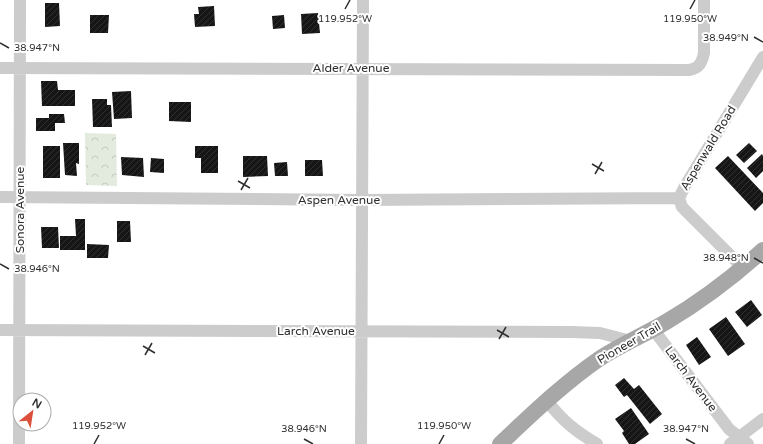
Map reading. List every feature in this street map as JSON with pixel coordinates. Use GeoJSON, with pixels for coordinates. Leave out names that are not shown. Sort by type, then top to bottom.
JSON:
{"type":"FeatureCollection","features":[{"type":"Feature","properties":{"kind":"main road","name":"Pioneer Trail"},"geometry":{"type":"LineString","coordinates":[[500,444],[578,375],[600,359],[698,301],[743,268],[763,250]]}},
{"type":"Feature","properties":{"kind":"street","name":"Sonora Avenue"},"geometry":{"type":"LineString","coordinates":[[18,444],[20,0]]}},
{"type":"Feature","properties":{"kind":"street"},"geometry":{"type":"LineString","coordinates":[[361,444],[363,0]]}},
{"type":"Feature","properties":{"kind":"street","name":"Alder Avenue"},"geometry":{"type":"LineString","coordinates":[[0,68],[690,70],[696,69],[700,65],[704,53],[704,0]]}},
{"type":"Feature","properties":{"kind":"street","name":"Aspenwald Road"},"geometry":{"type":"LineString","coordinates":[[743,268],[682,207],[679,202],[679,198],[763,57]]}},
{"type":"Feature","properties":{"kind":"street","name":"Aspen Avenue"},"geometry":{"type":"LineString","coordinates":[[0,198],[362,200],[679,198]]}},
{"type":"Feature","properties":{"kind":"street","name":"Larch Avenue"},"geometry":{"type":"LineString","coordinates":[[653,329],[739,442]]}},
{"type":"Feature","properties":{"kind":"street","name":"Larch Avenue"},"geometry":{"type":"LineString","coordinates":[[0,330],[572,332],[600,333],[631,341]]}},
{"type":"Feature","properties":{"kind":"street"},"geometry":{"type":"LineString","coordinates":[[547,401],[559,416],[573,429],[597,444]]}},
{"type":"Feature","properties":{"kind":"street"},"geometry":{"type":"LineString","coordinates":[[739,442],[763,419]]}},
{"type":"Feature","properties":{"kind":"green space"},"geometry":{"type":"Polygon","coordinates":[[[85,133],[116,134],[117,186],[86,185],[85,133]]]}},
{"type":"Feature","properties":{"kind":"building"},"geometry":{"type":"Polygon","coordinates":[[[45,3],[59,3],[60,26],[45,27],[45,3]]]}},
{"type":"Feature","properties":{"kind":"building"},"geometry":{"type":"Polygon","coordinates":[[[214,6],[215,26],[195,27],[194,14],[199,14],[198,7],[214,6]]]}},
{"type":"Feature","properties":{"kind":"building"},"geometry":{"type":"Polygon","coordinates":[[[318,13],[320,33],[302,34],[301,14],[318,13]]]}},
{"type":"Feature","properties":{"kind":"building"},"geometry":{"type":"Polygon","coordinates":[[[90,15],[109,15],[108,33],[90,33],[90,15]]]}},
{"type":"Feature","properties":{"kind":"building"},"geometry":{"type":"Polygon","coordinates":[[[284,15],[285,28],[273,29],[272,16],[284,15]]]}},
{"type":"Feature","properties":{"kind":"building"},"geometry":{"type":"Polygon","coordinates":[[[41,81],[57,81],[58,90],[75,90],[75,106],[42,106],[41,81]]]}},
{"type":"Feature","properties":{"kind":"building"},"geometry":{"type":"Polygon","coordinates":[[[131,91],[132,118],[114,119],[112,92],[131,91]]]}},
{"type":"Feature","properties":{"kind":"building"},"geometry":{"type":"Polygon","coordinates":[[[92,99],[107,99],[107,105],[111,105],[112,127],[93,127],[92,99]]]}},
{"type":"Feature","properties":{"kind":"building"},"geometry":{"type":"Polygon","coordinates":[[[169,102],[191,102],[191,122],[169,121],[169,102]]]}},
{"type":"Feature","properties":{"kind":"building"},"geometry":{"type":"Polygon","coordinates":[[[49,114],[64,114],[65,123],[55,123],[55,131],[36,131],[36,118],[49,118],[49,114]]]}},
{"type":"Feature","properties":{"kind":"building"},"geometry":{"type":"Polygon","coordinates":[[[63,143],[79,143],[79,164],[76,163],[77,176],[65,175],[63,143]]]}},
{"type":"Feature","properties":{"kind":"building"},"geometry":{"type":"Polygon","coordinates":[[[749,143],[757,151],[744,163],[736,155],[749,143]]]}},
{"type":"Feature","properties":{"kind":"building"},"geometry":{"type":"Polygon","coordinates":[[[43,146],[60,146],[60,178],[43,178],[43,146]]]}},
{"type":"Feature","properties":{"kind":"building"},"geometry":{"type":"Polygon","coordinates":[[[195,146],[218,146],[218,173],[201,173],[201,158],[195,158],[195,146]]]}},
{"type":"Feature","properties":{"kind":"building"},"geometry":{"type":"Polygon","coordinates":[[[762,154],[763,171],[756,178],[747,168],[762,154]]]}},
{"type":"Feature","properties":{"kind":"building"},"geometry":{"type":"Polygon","coordinates":[[[243,156],[267,156],[268,176],[243,177],[243,156]]]}},
{"type":"Feature","properties":{"kind":"building"},"geometry":{"type":"Polygon","coordinates":[[[728,156],[763,193],[763,203],[755,211],[715,168],[728,156]]]}},
{"type":"Feature","properties":{"kind":"building"},"geometry":{"type":"Polygon","coordinates":[[[121,157],[143,158],[144,177],[122,175],[121,157]]]}},
{"type":"Feature","properties":{"kind":"building"},"geometry":{"type":"Polygon","coordinates":[[[151,158],[164,159],[164,173],[150,172],[151,158]]]}},
{"type":"Feature","properties":{"kind":"building"},"geometry":{"type":"Polygon","coordinates":[[[305,160],[322,160],[323,176],[305,176],[305,160]]]}},
{"type":"Feature","properties":{"kind":"building"},"geometry":{"type":"Polygon","coordinates":[[[287,162],[288,176],[275,176],[274,163],[287,162]]]}},
{"type":"Feature","properties":{"kind":"building"},"geometry":{"type":"Polygon","coordinates":[[[75,219],[85,219],[85,250],[60,250],[60,236],[76,236],[75,219]]]}},
{"type":"Feature","properties":{"kind":"building"},"geometry":{"type":"Polygon","coordinates":[[[117,221],[130,221],[131,242],[117,242],[117,221]]]}},
{"type":"Feature","properties":{"kind":"building"},"geometry":{"type":"Polygon","coordinates":[[[41,227],[58,227],[59,248],[42,248],[41,227]]]}},
{"type":"Feature","properties":{"kind":"building"},"geometry":{"type":"Polygon","coordinates":[[[87,244],[109,245],[108,258],[87,258],[87,244]]]}},
{"type":"Feature","properties":{"kind":"building"},"geometry":{"type":"Polygon","coordinates":[[[751,300],[762,315],[747,327],[735,312],[751,300]]]}},
{"type":"Feature","properties":{"kind":"building"},"geometry":{"type":"Polygon","coordinates":[[[726,317],[745,344],[728,356],[709,329],[726,317]]]}},
{"type":"Feature","properties":{"kind":"building"},"geometry":{"type":"Polygon","coordinates":[[[697,337],[711,357],[699,365],[686,345],[697,337]]]}},
{"type":"Feature","properties":{"kind":"building"},"geometry":{"type":"Polygon","coordinates":[[[624,378],[634,389],[639,385],[662,414],[650,424],[627,395],[624,397],[615,385],[624,378]]]}},
{"type":"Feature","properties":{"kind":"building"},"geometry":{"type":"Polygon","coordinates":[[[631,408],[649,434],[635,444],[629,444],[622,433],[624,431],[615,419],[631,408]]]}}]}
